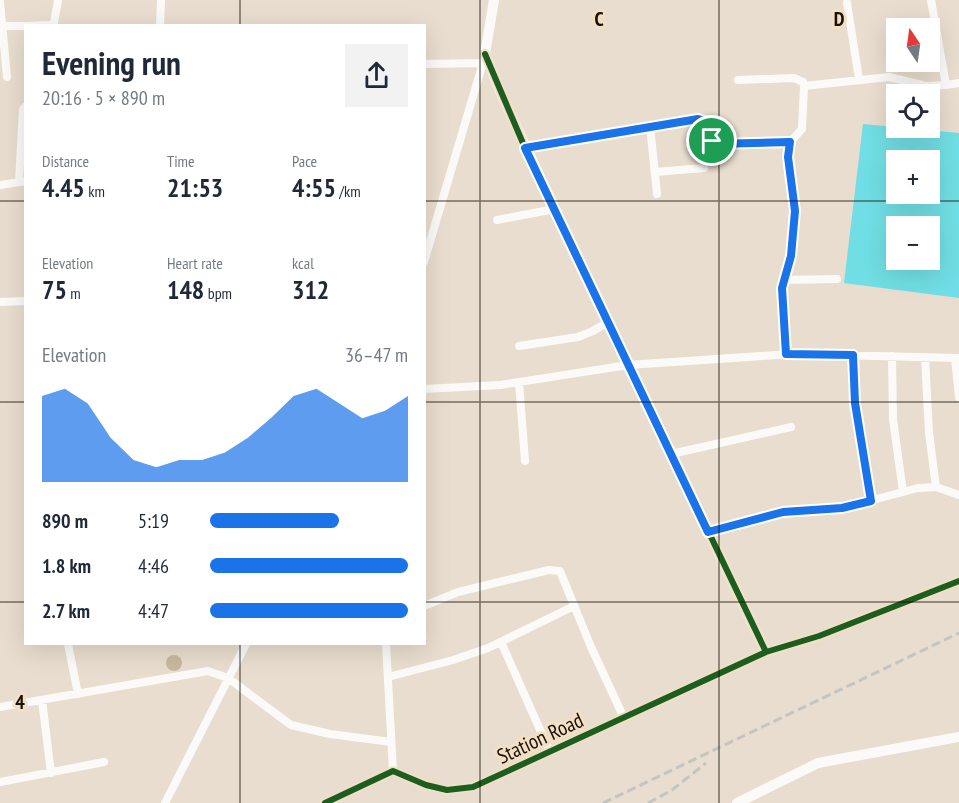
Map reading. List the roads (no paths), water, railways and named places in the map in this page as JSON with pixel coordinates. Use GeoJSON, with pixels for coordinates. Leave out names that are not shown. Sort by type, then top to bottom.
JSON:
{"type":"FeatureCollection","features":[{"type":"Feature","properties":{"kind":"street"},"geometry":{"type":"LineString","coordinates":[[51,24],[54,23],[58,0]]}},
{"type":"Feature","properties":{"kind":"street"},"geometry":{"type":"LineString","coordinates":[[160,24],[161,0]]}},
{"type":"Feature","properties":{"kind":"street"},"geometry":{"type":"LineString","coordinates":[[426,255],[484,59],[494,0]]}},
{"type":"Feature","properties":{"kind":"street"},"geometry":{"type":"LineString","coordinates":[[931,0],[946,85]]}},
{"type":"Feature","properties":{"kind":"street"},"geometry":{"type":"LineString","coordinates":[[0,2],[2,44],[7,77]]}},
{"type":"Feature","properties":{"kind":"street"},"geometry":{"type":"LineString","coordinates":[[847,3],[859,80]]}},
{"type":"Feature","properties":{"kind":"street"},"geometry":{"type":"LineString","coordinates":[[2,26],[24,26]]}},
{"type":"Feature","properties":{"kind":"street"},"geometry":{"type":"LineString","coordinates":[[426,64],[484,59]]}},
{"type":"Feature","properties":{"kind":"street"},"geometry":{"type":"LineString","coordinates":[[484,59],[766,652]]}},
{"type":"Feature","properties":{"kind":"street"},"geometry":{"type":"LineString","coordinates":[[804,86],[889,77],[926,86],[959,83]]}},
{"type":"Feature","properties":{"kind":"street"},"geometry":{"type":"LineString","coordinates":[[738,80],[794,78],[803,82],[804,86],[802,129],[790,142],[788,157],[795,211],[791,256],[781,300],[786,354]]}},
{"type":"Feature","properties":{"kind":"street"},"geometry":{"type":"LineString","coordinates":[[0,185],[22,182],[21,132],[24,108]]}},
{"type":"Feature","properties":{"kind":"street"},"geometry":{"type":"LineString","coordinates":[[525,148],[704,119],[710,126],[714,144],[790,142]]}},
{"type":"Feature","properties":{"kind":"street"},"geometry":{"type":"LineString","coordinates":[[650,126],[657,194]]}},
{"type":"Feature","properties":{"kind":"street"},"geometry":{"type":"LineString","coordinates":[[655,172],[704,168]]}},
{"type":"Feature","properties":{"kind":"street"},"geometry":{"type":"LineString","coordinates":[[497,220],[555,209]]}},
{"type":"Feature","properties":{"kind":"street"},"geometry":{"type":"LineString","coordinates":[[784,280],[837,279]]}},
{"type":"Feature","properties":{"kind":"street"},"geometry":{"type":"LineString","coordinates":[[0,302],[24,301]]}},
{"type":"Feature","properties":{"kind":"street"},"geometry":{"type":"LineString","coordinates":[[519,346],[578,337],[608,322]]}},
{"type":"Feature","properties":{"kind":"street"},"geometry":{"type":"LineString","coordinates":[[426,389],[519,382],[628,365],[786,354],[853,355],[957,358],[959,397]]}},
{"type":"Feature","properties":{"kind":"street"},"geometry":{"type":"LineString","coordinates":[[853,355],[855,403],[871,501]]}},
{"type":"Feature","properties":{"kind":"street"},"geometry":{"type":"LineString","coordinates":[[892,356],[893,419],[903,492]]}},
{"type":"Feature","properties":{"kind":"street"},"geometry":{"type":"LineString","coordinates":[[925,357],[929,433],[936,487]]}},
{"type":"Feature","properties":{"kind":"street"},"geometry":{"type":"LineString","coordinates":[[519,382],[525,462]]}},
{"type":"Feature","properties":{"kind":"street"},"geometry":{"type":"LineString","coordinates":[[670,454],[790,427]]}},
{"type":"Feature","properties":{"kind":"street"},"geometry":{"type":"LineString","coordinates":[[708,532],[783,512],[842,508],[918,488],[936,487],[959,495]]}},
{"type":"Feature","properties":{"kind":"street"},"geometry":{"type":"LineString","coordinates":[[426,605],[458,592],[556,569],[562,576],[624,718]]}},
{"type":"Feature","properties":{"kind":"street","name":"Station Road"},"geometry":{"type":"LineString","coordinates":[[393,771],[426,785],[447,790],[473,787],[766,652],[819,636],[959,581]]}},
{"type":"Feature","properties":{"kind":"street"},"geometry":{"type":"LineString","coordinates":[[388,677],[453,660],[501,642],[574,606]]}},
{"type":"Feature","properties":{"kind":"street"},"geometry":{"type":"LineString","coordinates":[[501,642],[550,752]]}},
{"type":"Feature","properties":{"kind":"street"},"geometry":{"type":"LineString","coordinates":[[68,645],[78,694]]}},
{"type":"Feature","properties":{"kind":"street"},"geometry":{"type":"LineString","coordinates":[[165,803],[245,645]]}},
{"type":"Feature","properties":{"kind":"street"},"geometry":{"type":"LineString","coordinates":[[325,803],[393,771],[386,645]]}},
{"type":"Feature","properties":{"kind":"street"},"geometry":{"type":"LineString","coordinates":[[0,707],[208,671],[228,678],[291,725],[330,734],[391,742]]}},
{"type":"Feature","properties":{"kind":"street"},"geometry":{"type":"LineString","coordinates":[[42,700],[51,773]]}},
{"type":"Feature","properties":{"kind":"street"},"geometry":{"type":"LineString","coordinates":[[736,803],[818,763],[959,737]]}},
{"type":"Feature","properties":{"kind":"street"},"geometry":{"type":"LineString","coordinates":[[0,782],[104,762]]}},
{"type":"Feature","properties":{"kind":"water"},"geometry":{"type":"Polygon","coordinates":[[[863,124],[886,126],[886,138],[940,138],[940,131],[959,133],[959,298],[844,283],[863,124]]]}},
{"type":"Feature","properties":{"kind":"railway"},"geometry":{"type":"LineString","coordinates":[[603,803],[959,633]]}},
{"type":"Feature","properties":{"kind":"railway"},"geometry":{"type":"LineString","coordinates":[[648,803],[672,790],[706,763]]}}]}
